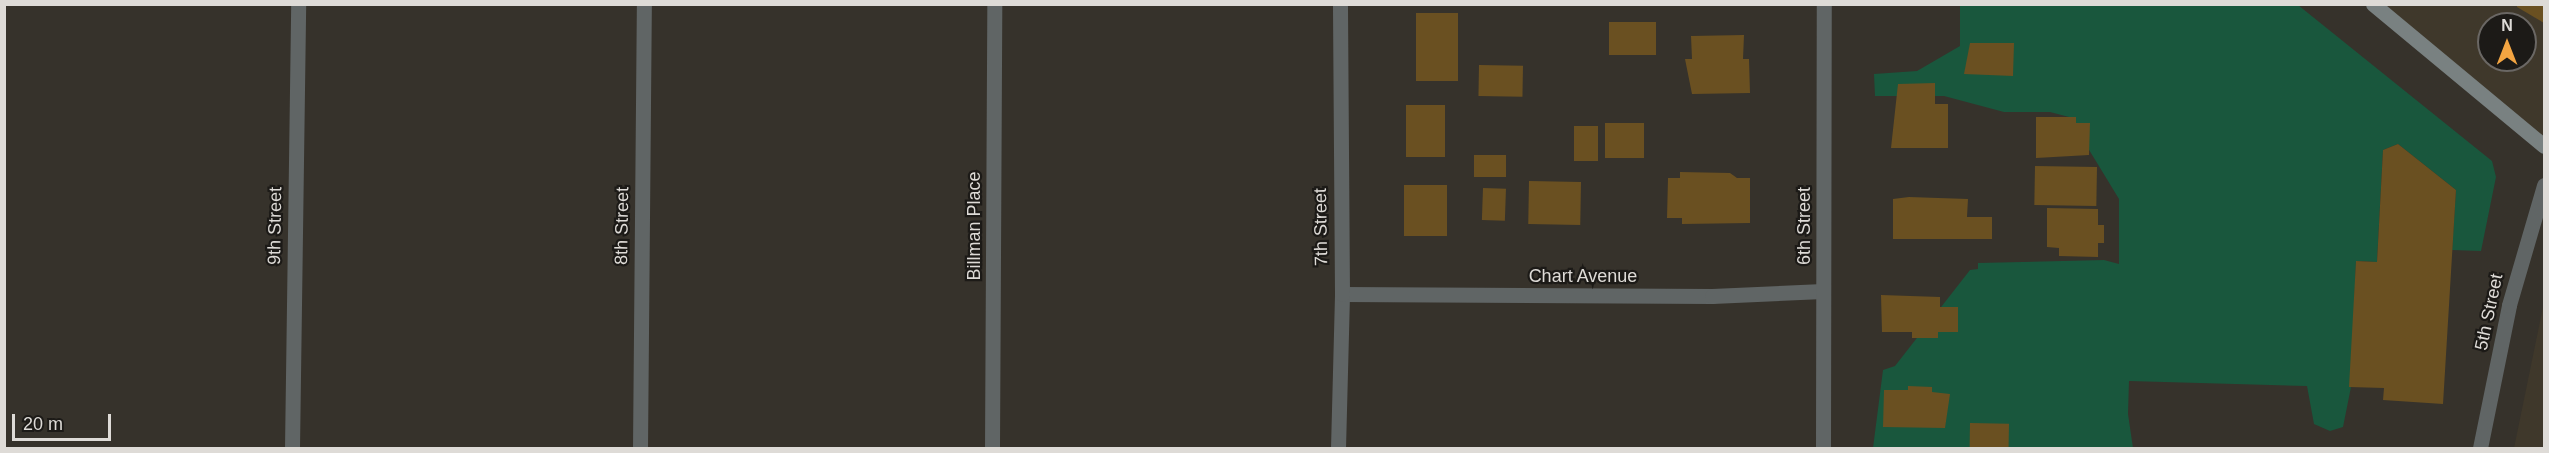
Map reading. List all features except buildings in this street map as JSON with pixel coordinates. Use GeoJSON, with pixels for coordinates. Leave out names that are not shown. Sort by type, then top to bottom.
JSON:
{"type":"FeatureCollection","features":[{"type":"Feature","properties":{"kind":"main road"},"geometry":{"type":"LineString","coordinates":[[2373,4],[2544,146]]}},
{"type":"Feature","properties":{"kind":"street","name":"9th Street"},"geometry":{"type":"LineString","coordinates":[[292,448],[298,4]]}},
{"type":"Feature","properties":{"kind":"street","name":"8th Street"},"geometry":{"type":"LineString","coordinates":[[640,448],[644,4]]}},
{"type":"Feature","properties":{"kind":"street","name":"Billman Place"},"geometry":{"type":"LineString","coordinates":[[992,448],[994,4]]}},
{"type":"Feature","properties":{"kind":"street","name":"7th Street"},"geometry":{"type":"LineString","coordinates":[[1338,448],[1342,294],[1340,4]]}},
{"type":"Feature","properties":{"kind":"street","name":"6th Street"},"geometry":{"type":"LineString","coordinates":[[1823,448],[1824,4]]}},
{"type":"Feature","properties":{"kind":"street","name":"5th Street"},"geometry":{"type":"LineString","coordinates":[[2480,448],[2509,305],[2544,185]]}},
{"type":"Feature","properties":{"kind":"street","name":"Chart Avenue"},"geometry":{"type":"LineString","coordinates":[[1342,294],[1712,296],[1823,291]]}},
{"type":"Feature","properties":{"kind":"shaded area"},"geometry":{"type":"Polygon","coordinates":[[[2373,5],[2544,5],[2544,146],[2373,5]]]}},
{"type":"Feature","properties":{"kind":"shaded area"},"geometry":{"type":"Polygon","coordinates":[[[2544,302],[2544,448],[2514,448],[2544,302]]]}},
{"type":"Feature","properties":{"kind":"green space"},"geometry":{"type":"Polygon","coordinates":[[[1960,5],[2298,5],[2492,161],[2496,177],[2481,251],[2452,250],[2456,190],[2398,144],[2383,150],[2377,262],[2356,261],[2351,387],[2343,427],[2330,431],[2314,424],[2307,386],[2129,381],[2128,414],[2133,448],[1873,448],[1883,370],[1895,366],[1970,270],[1978,269],[1978,263],[2104,260],[2119,264],[2119,199],[2069,117],[2050,112],[2004,112],[1944,96],[1875,96],[1874,74],[1917,71],[1960,46],[1960,5]]]}}]}
